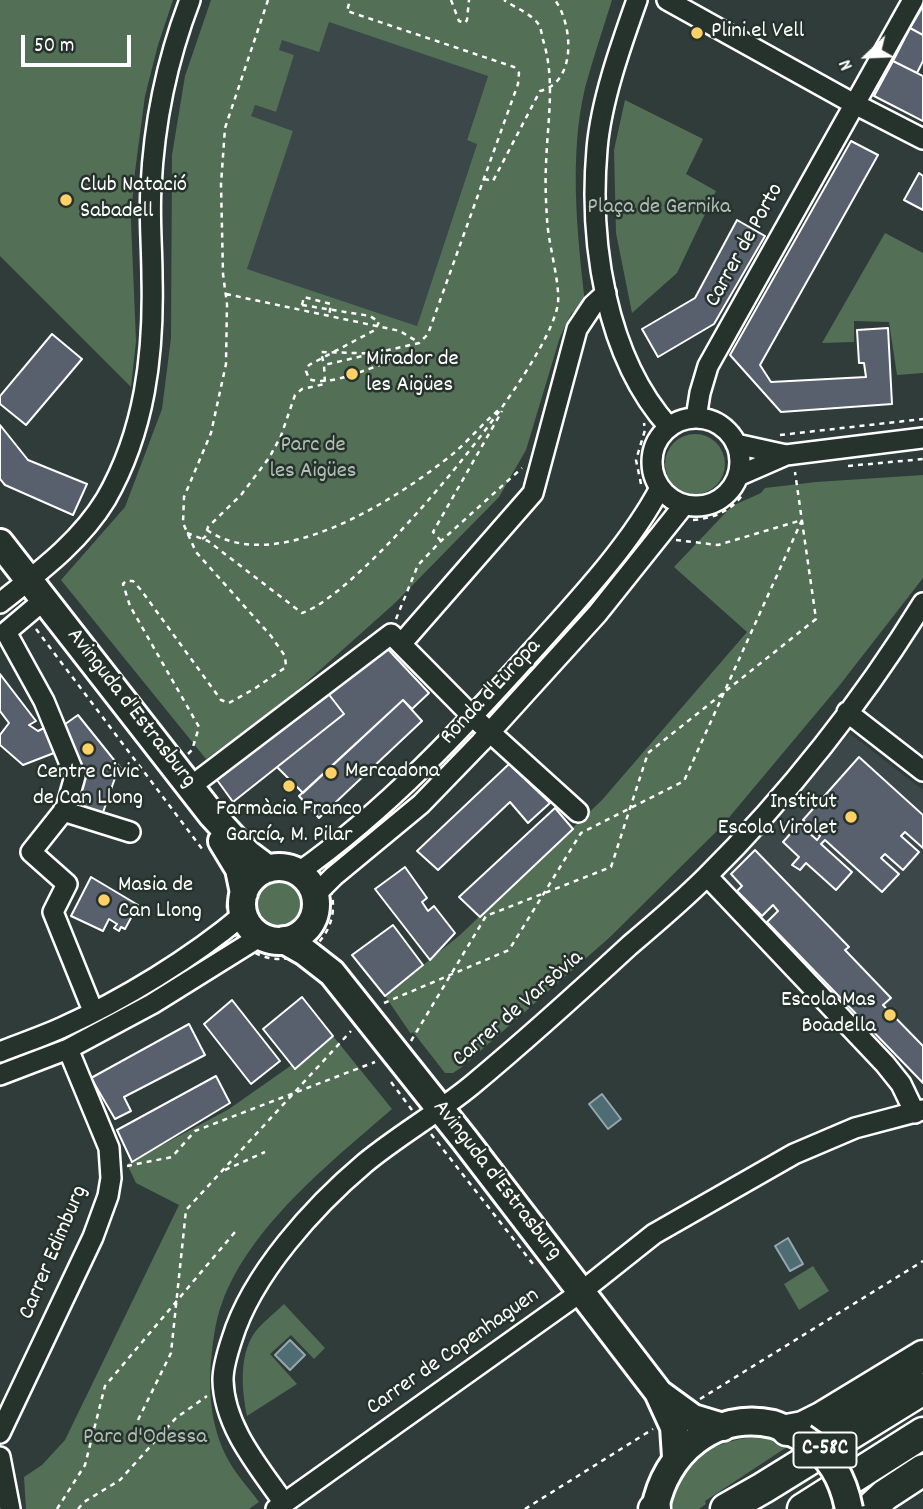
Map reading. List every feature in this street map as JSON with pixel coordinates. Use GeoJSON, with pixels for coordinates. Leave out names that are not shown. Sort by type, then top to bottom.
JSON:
{"type":"FeatureCollection","features":[{"type":"Feature","properties":{"kind":"highway"},"geometry":{"type":"LineString","coordinates":[[795,1434],[923,1356]]}},
{"type":"Feature","properties":{"kind":"highway","name":"C-58C"},"geometry":{"type":"LineString","coordinates":[[726,1509],[764,1489],[923,1389]]}},
{"type":"Feature","properties":{"kind":"highway","name":"C-58C"},"geometry":{"type":"LineString","coordinates":[[803,1509],[923,1433]]}},
{"type":"Feature","properties":{"kind":"highway"},"geometry":{"type":"LineString","coordinates":[[870,1509],[923,1470]]}},
{"type":"Feature","properties":{"kind":"main road","name":"Avinguda d'Estrasburg"},"geometry":{"type":"LineString","coordinates":[[0,543],[29,596],[234,840],[242,887]]}},
{"type":"Feature","properties":{"kind":"main road","name":"Avinguda d'Estrasburg"},"geometry":{"type":"LineString","coordinates":[[0,556],[230,851],[242,887]]}},
{"type":"Feature","properties":{"kind":"main road"},"geometry":{"type":"LineString","coordinates":[[287,868],[305,868],[309,882],[319,898],[303,933],[283,943],[248,925],[242,887],[287,868]]}},
{"type":"Feature","properties":{"kind":"main road","name":"Avinguda d'Estrasburg"},"geometry":{"type":"LineString","coordinates":[[283,943],[332,973],[676,1414],[723,1427]]}},
{"type":"Feature","properties":{"kind":"main road"},"geometry":{"type":"LineString","coordinates":[[676,1414],[676,1457]]}},
{"type":"Feature","properties":{"kind":"main road"},"geometry":{"type":"LineString","coordinates":[[654,1509],[659,1486],[676,1457],[697,1439],[723,1427],[748,1422],[773,1424],[816,1446],[829,1459],[842,1480],[849,1509]]}},
{"type":"Feature","properties":{"kind":"street"},"geometry":{"type":"LineString","coordinates":[[93,1011],[53,912],[67,884],[31,852],[63,811],[75,776],[44,701],[6,632],[29,596],[105,500],[133,438],[143,406],[152,342],[150,187],[158,116],[175,43],[190,0]]}},
{"type":"Feature","properties":{"kind":"street"},"geometry":{"type":"LineString","coordinates":[[637,0],[610,85],[597,147],[595,211],[606,293],[615,330],[632,376],[669,427]]}},
{"type":"Feature","properties":{"kind":"street"},"geometry":{"type":"LineString","coordinates":[[667,0],[854,104],[923,139]]}},
{"type":"Feature","properties":{"kind":"street","name":"Carrer de Porto"},"geometry":{"type":"LineString","coordinates":[[696,418],[699,393],[708,366],[913,0]]}},
{"type":"Feature","properties":{"kind":"street"},"geometry":{"type":"LineString","coordinates":[[183,777],[396,639],[533,493],[577,329],[593,305],[606,293]]}},
{"type":"Feature","properties":{"kind":"street"},"geometry":{"type":"LineString","coordinates":[[696,418],[709,419],[730,433],[736,444],[740,465],[732,488],[722,498],[711,504],[697,506],[684,505],[670,499],[660,488],[651,462],[659,437],[669,427],[682,420],[696,418]]}},
{"type":"Feature","properties":{"kind":"street"},"geometry":{"type":"LineString","coordinates":[[738,476],[790,463],[923,438]]}},
{"type":"Feature","properties":{"kind":"street"},"geometry":{"type":"LineString","coordinates":[[736,444],[790,463]]}},
{"type":"Feature","properties":{"kind":"street","name":"Ronda d'Europa"},"geometry":{"type":"LineString","coordinates":[[305,868],[331,849],[472,716],[580,598],[646,513],[660,488]]}},
{"type":"Feature","properties":{"kind":"street","name":"Ronda d'Europa"},"geometry":{"type":"LineString","coordinates":[[319,898],[421,804],[489,732],[597,614],[684,505]]}},
{"type":"Feature","properties":{"kind":"street"},"geometry":{"type":"LineString","coordinates":[[0,603],[29,596]]}},
{"type":"Feature","properties":{"kind":"street","name":"Carrer de Varsòvia"},"geometry":{"type":"LineString","coordinates":[[280,1506],[246,1449],[230,1415],[224,1385],[232,1338],[251,1294],[285,1247],[321,1205],[365,1164],[470,1086],[576,995],[707,876],[799,775],[888,659],[923,603]]}},
{"type":"Feature","properties":{"kind":"street"},"geometry":{"type":"LineString","coordinates":[[396,639],[472,716],[578,812]]}},
{"type":"Feature","properties":{"kind":"street"},"geometry":{"type":"LineString","coordinates":[[847,712],[923,771]]}},
{"type":"Feature","properties":{"kind":"street"},"geometry":{"type":"LineString","coordinates":[[63,811],[130,832]]}},
{"type":"Feature","properties":{"kind":"street"},"geometry":{"type":"LineString","coordinates":[[707,876],[885,1064],[919,1112]]}},
{"type":"Feature","properties":{"kind":"street"},"geometry":{"type":"LineString","coordinates":[[0,1052],[61,1028],[142,985],[242,887]]}},
{"type":"Feature","properties":{"kind":"street"},"geometry":{"type":"LineString","coordinates":[[0,1075],[68,1049],[152,1004],[283,943]]}},
{"type":"Feature","properties":{"kind":"street","name":"Carrer Edimburg"},"geometry":{"type":"LineString","coordinates":[[0,1433],[93,1237],[108,1196],[111,1178],[109,1148],[68,1049]]}},
{"type":"Feature","properties":{"kind":"street","name":"Carrer de Copenhaguen"},"geometry":{"type":"LineString","coordinates":[[280,1506],[581,1292],[654,1234],[783,1161],[855,1128],[919,1112]]}},
{"type":"Feature","properties":{"kind":"street"},"geometry":{"type":"LineString","coordinates":[[0,1457],[10,1509]]}},
{"type":"Feature","properties":{"kind":"path"},"geometry":{"type":"LineString","coordinates":[[183,777],[199,727],[130,606],[123,584],[133,581],[141,590],[221,700],[229,703],[254,690],[286,667],[285,656],[271,636],[196,552],[183,523],[184,497],[211,433],[226,364],[221,184],[225,128],[268,0]]}},
{"type":"Feature","properties":{"kind":"path"},"geometry":{"type":"LineString","coordinates":[[324,365],[419,342],[428,334],[518,84],[519,73],[514,67],[347,11],[350,0]]}},
{"type":"Feature","properties":{"kind":"path"},"geometry":{"type":"LineString","coordinates":[[452,0],[459,21],[464,23],[467,20],[469,0]]}},
{"type":"Feature","properties":{"kind":"path"},"geometry":{"type":"LineString","coordinates":[[187,533],[202,539],[302,613],[312,610],[337,594],[428,503],[523,379],[548,331],[558,304],[547,221],[546,167],[550,89],[545,45],[539,24],[505,0]]}},
{"type":"Feature","properties":{"kind":"path"},"geometry":{"type":"LineString","coordinates":[[484,178],[493,181],[540,91],[550,89],[560,78],[566,63],[569,44],[566,24],[561,7],[555,0]]}},
{"type":"Feature","properties":{"kind":"path"},"geometry":{"type":"LineString","coordinates":[[226,294],[400,331],[419,342]]}},
{"type":"Feature","properties":{"kind":"path"},"geometry":{"type":"LineString","coordinates":[[202,539],[269,458],[281,436],[295,395],[302,389],[325,384],[324,365],[321,352],[333,352],[378,353],[388,354],[389,359],[386,363],[331,380],[315,381],[309,379],[306,371],[309,365],[320,359],[331,353],[342,347],[375,330],[379,322],[370,316],[302,305],[304,298],[331,304],[329,316]]}},
{"type":"Feature","properties":{"kind":"path"},"geometry":{"type":"LineString","coordinates":[[207,530],[220,539],[258,546],[288,543],[357,516],[398,494],[455,452],[505,405]]}},
{"type":"Feature","properties":{"kind":"path"},"geometry":{"type":"LineString","coordinates":[[441,541],[433,532],[505,405]]}},
{"type":"Feature","properties":{"kind":"path"},"geometry":{"type":"LineString","coordinates":[[396,639],[418,565],[545,447]]}},
{"type":"Feature","properties":{"kind":"path"},"geometry":{"type":"LineString","coordinates":[[846,466],[923,459]]}},
{"type":"Feature","properties":{"kind":"path"},"geometry":{"type":"LineString","coordinates":[[411,1041],[486,916],[611,867],[648,753],[816,619],[802,520],[790,463]]}},
{"type":"Feature","properties":{"kind":"path"},"geometry":{"type":"LineString","coordinates":[[669,539],[718,545],[802,520]]}},
{"type":"Feature","properties":{"kind":"path"},"geometry":{"type":"LineString","coordinates":[[384,1003],[509,950],[581,833],[684,781],[802,520]]}},
{"type":"Feature","properties":{"kind":"path"},"geometry":{"type":"LineString","coordinates":[[29,596],[206,855]]}},
{"type":"Feature","properties":{"kind":"path"},"geometry":{"type":"LineString","coordinates":[[283,943],[240,941],[242,887],[278,852],[292,854],[305,868],[317,867],[319,898],[333,898],[334,909],[331,922],[283,943],[256,954],[275,959],[294,958],[283,943]]}},
{"type":"Feature","properties":{"kind":"path"},"geometry":{"type":"LineString","coordinates":[[138,1420],[171,1353],[186,1210],[351,1031]]}},
{"type":"Feature","properties":{"kind":"path"},"geometry":{"type":"LineString","coordinates":[[110,1168],[139,1165],[172,1157],[195,1130],[375,1062]]}},
{"type":"Feature","properties":{"kind":"path"},"geometry":{"type":"LineString","coordinates":[[222,1171],[265,1152]]}},
{"type":"Feature","properties":{"kind":"path"},"geometry":{"type":"LineString","coordinates":[[57,1509],[85,1465],[105,1386],[235,1232]]}},
{"type":"Feature","properties":{"kind":"path"},"geometry":{"type":"LineString","coordinates":[[526,1509],[923,1261]]}},
{"type":"Feature","properties":{"kind":"path"},"geometry":{"type":"LineString","coordinates":[[78,1509],[84,1502],[120,1480],[177,1418],[224,1385]]}},
{"type":"Feature","properties":{"kind":"shaded area"},"geometry":{"type":"Polygon","coordinates":[[[329,22],[488,75],[467,139],[477,143],[417,326],[247,269],[293,131],[250,116],[254,105],[275,112],[294,55],[279,50],[282,40],[329,22]]]}},
{"type":"Feature","properties":{"kind":"shaded area"},"geometry":{"type":"Polygon","coordinates":[[[849,733],[923,790],[923,1083],[724,877],[849,733]]]}},
{"type":"Feature","properties":{"kind":"green space","name":"Club Natació Sabadell"},"geometry":{"type":"Polygon","coordinates":[[[0,0],[173,0],[145,96],[134,179],[131,221],[136,341],[131,387],[0,256],[0,0]]]}},
{"type":"Feature","properties":{"kind":"green space","name":"Parc de les Aigües"},"geometry":{"type":"Polygon","coordinates":[[[211,0],[612,0],[585,88],[577,140],[577,222],[585,302],[571,314],[560,337],[526,450],[499,497],[395,603],[283,703],[206,759],[61,580],[125,507],[162,409],[171,338],[172,155],[185,76],[211,0]],[[329,22],[319,52],[282,40],[279,50],[294,55],[276,112],[255,105],[251,116],[293,131],[247,269],[417,326],[477,144],[467,140],[488,76],[329,22]]]}},
{"type":"Feature","properties":{"kind":"green space","name":"Plaça de Gernika"},"geometry":{"type":"Polygon","coordinates":[[[625,100],[703,139],[686,174],[716,191],[677,273],[632,313],[616,233],[614,150],[625,100]]]}},
{"type":"Feature","properties":{"kind":"green space"},"geometry":{"type":"Polygon","coordinates":[[[885,233],[923,253],[923,373],[897,375],[889,322],[854,321],[854,342],[822,343],[885,233]]]}},
{"type":"Feature","properties":{"kind":"green space"},"geometry":{"type":"Polygon","coordinates":[[[689,434],[701,434],[720,447],[725,464],[723,476],[712,489],[701,494],[689,494],[670,481],[665,470],[665,458],[678,439],[689,434]]]}},
{"type":"Feature","properties":{"kind":"green space"},"geometry":{"type":"Polygon","coordinates":[[[923,475],[923,578],[839,686],[721,827],[609,938],[462,1067],[453,1073],[445,1073],[413,1032],[411,1034],[385,996],[460,935],[602,800],[747,632],[674,567],[732,506],[761,493],[765,488],[923,475]]]}},
{"type":"Feature","properties":{"kind":"green space"},"geometry":{"type":"Polygon","coordinates":[[[280,881],[297,888],[304,905],[297,922],[280,929],[263,922],[256,905],[263,888],[280,881]]]}},
{"type":"Feature","properties":{"kind":"green space","name":"Parc d'Odessa"},"geometry":{"type":"Polygon","coordinates":[[[333,1036],[392,1109],[319,1173],[272,1222],[235,1275],[222,1303],[215,1332],[210,1387],[215,1426],[230,1463],[259,1502],[249,1509],[26,1509],[24,1477],[42,1465],[65,1440],[179,1205],[136,1183],[127,1164],[229,1109],[333,1036]]]}},
{"type":"Feature","properties":{"kind":"green space"},"geometry":{"type":"Polygon","coordinates":[[[813,1266],[829,1291],[799,1310],[784,1284],[813,1266]]]}},
{"type":"Feature","properties":{"kind":"green space"},"geometry":{"type":"Polygon","coordinates":[[[284,1304],[325,1348],[314,1359],[291,1335],[270,1354],[297,1384],[247,1416],[243,1375],[245,1354],[259,1327],[284,1304]]]}},
{"type":"Feature","properties":{"kind":"green space"},"geometry":{"type":"Polygon","coordinates":[[[757,1437],[790,1445],[705,1501],[706,1504],[699,1509],[669,1509],[679,1478],[699,1456],[726,1443],[757,1437]]]}},
{"type":"Feature","properties":{"kind":"water"},"geometry":{"type":"Polygon","coordinates":[[[602,1094],[621,1119],[608,1129],[589,1104],[602,1094]]]}},
{"type":"Feature","properties":{"kind":"water"},"geometry":{"type":"Polygon","coordinates":[[[788,1238],[803,1264],[790,1271],[775,1246],[788,1238]]]}},
{"type":"Feature","properties":{"kind":"water"},"geometry":{"type":"Polygon","coordinates":[[[290,1340],[305,1355],[290,1370],[275,1355],[290,1340]]]}},
{"type":"Feature","properties":{"kind":"building"},"geometry":{"type":"Polygon","coordinates":[[[923,6],[923,35],[910,28],[923,6]]]}},
{"type":"Feature","properties":{"kind":"building"},"geometry":{"type":"Polygon","coordinates":[[[910,28],[923,35],[923,61],[917,73],[893,61],[910,28]]]}},
{"type":"Feature","properties":{"kind":"building"},"geometry":{"type":"Polygon","coordinates":[[[893,61],[923,76],[923,121],[874,96],[893,61]]]}},
{"type":"Feature","properties":{"kind":"building"},"geometry":{"type":"Polygon","coordinates":[[[851,141],[878,155],[760,365],[771,382],[866,377],[864,363],[859,363],[857,330],[888,328],[892,404],[781,412],[730,355],[851,141]]]}},
{"type":"Feature","properties":{"kind":"building"},"geometry":{"type":"Polygon","coordinates":[[[919,173],[923,176],[923,210],[904,200],[919,173]]]}},
{"type":"Feature","properties":{"kind":"building"},"geometry":{"type":"Polygon","coordinates":[[[737,220],[765,236],[714,324],[658,357],[642,329],[695,298],[737,220]]]}},
{"type":"Feature","properties":{"kind":"building"},"geometry":{"type":"Polygon","coordinates":[[[52,334],[82,359],[26,425],[0,404],[0,396],[52,334]]]}},
{"type":"Feature","properties":{"kind":"building"},"geometry":{"type":"Polygon","coordinates":[[[0,425],[28,460],[87,484],[73,515],[5,485],[0,479],[0,425]]]}},
{"type":"Feature","properties":{"kind":"building"},"geometry":{"type":"Polygon","coordinates":[[[385,646],[429,693],[412,709],[403,700],[303,793],[277,767],[344,714],[327,692],[385,646]]]}},
{"type":"Feature","properties":{"kind":"building"},"geometry":{"type":"Polygon","coordinates":[[[0,674],[36,721],[29,725],[38,731],[44,728],[54,753],[23,765],[0,745],[0,735],[9,723],[0,711],[0,674]]]}},
{"type":"Feature","properties":{"kind":"building"},"geometry":{"type":"Polygon","coordinates":[[[327,692],[344,714],[233,802],[217,780],[327,692]]]}},
{"type":"Feature","properties":{"kind":"building"},"geometry":{"type":"Polygon","coordinates":[[[403,700],[422,721],[319,818],[299,796],[403,700]]]}},
{"type":"Feature","properties":{"kind":"building","name":"Centre Civic de Can Llong"},"geometry":{"type":"Polygon","coordinates":[[[78,715],[123,771],[115,778],[100,821],[72,809],[61,727],[78,715]]]}},
{"type":"Feature","properties":{"kind":"building"},"geometry":{"type":"Polygon","coordinates":[[[859,757],[923,815],[923,848],[905,832],[901,836],[919,852],[903,870],[885,854],[881,858],[899,874],[882,892],[825,840],[821,844],[852,872],[836,890],[806,863],[800,870],[792,865],[799,857],[783,842],[799,824],[817,840],[820,836],[803,820],[859,757]]]}},
{"type":"Feature","properties":{"kind":"building"},"geometry":{"type":"Polygon","coordinates":[[[509,764],[550,803],[528,823],[510,802],[438,870],[417,851],[509,764]]]}},
{"type":"Feature","properties":{"kind":"building"},"geometry":{"type":"Polygon","coordinates":[[[555,808],[573,829],[480,917],[459,897],[555,808]]]}},
{"type":"Feature","properties":{"kind":"building"},"geometry":{"type":"Polygon","coordinates":[[[755,850],[849,947],[845,950],[891,998],[883,1005],[923,1046],[923,1083],[767,922],[778,911],[773,905],[762,916],[737,891],[742,886],[731,874],[755,850]]]}},
{"type":"Feature","properties":{"kind":"building"},"geometry":{"type":"Polygon","coordinates":[[[405,867],[427,898],[422,902],[428,911],[434,906],[455,933],[430,960],[375,889],[405,867]]]}},
{"type":"Feature","properties":{"kind":"building","name":"Masia de Can Llong"},"geometry":{"type":"Polygon","coordinates":[[[91,877],[138,905],[125,929],[121,927],[119,931],[114,928],[117,924],[109,919],[103,931],[71,916],[91,877]]]}},
{"type":"Feature","properties":{"kind":"building"},"geometry":{"type":"Polygon","coordinates":[[[393,925],[423,965],[385,996],[352,955],[393,925]]]}},
{"type":"Feature","properties":{"kind":"building"},"geometry":{"type":"Polygon","coordinates":[[[302,997],[333,1036],[295,1069],[263,1029],[302,997]]]}},
{"type":"Feature","properties":{"kind":"building"},"geometry":{"type":"Polygon","coordinates":[[[232,1000],[280,1061],[251,1084],[204,1024],[232,1000]]]}},
{"type":"Feature","properties":{"kind":"building"},"geometry":{"type":"Polygon","coordinates":[[[189,1024],[205,1055],[124,1097],[131,1111],[115,1119],[91,1078],[189,1024]]]}},
{"type":"Feature","properties":{"kind":"building"},"geometry":{"type":"Polygon","coordinates":[[[216,1076],[230,1103],[132,1162],[117,1130],[216,1076]]]}},
{"type":"Feature","properties":{"kind":"place","name":"Plini el Vell"},"geometry":{"type":"Point","coordinates":[697,33]}},
{"type":"Feature","properties":{"kind":"place","name":"Club Natació Sabadell"},"geometry":{"type":"Point","coordinates":[66,200]}},
{"type":"Feature","properties":{"kind":"place","name":"Mirador de les Aigües"},"geometry":{"type":"Point","coordinates":[352,374]}},
{"type":"Feature","properties":{"kind":"place","name":"Centre Civic de Can Llong"},"geometry":{"type":"Point","coordinates":[88,749]}},
{"type":"Feature","properties":{"kind":"place","name":"Mercadona"},"geometry":{"type":"Point","coordinates":[331,773]}},
{"type":"Feature","properties":{"kind":"place","name":"Farmàcia Franco García, M. Pilar"},"geometry":{"type":"Point","coordinates":[289,786]}},
{"type":"Feature","properties":{"kind":"place","name":"Institut Escola Virolet"},"geometry":{"type":"Point","coordinates":[851,817]}},
{"type":"Feature","properties":{"kind":"place","name":"Masia de Can Llong"},"geometry":{"type":"Point","coordinates":[104,900]}},
{"type":"Feature","properties":{"kind":"place","name":"Escola Mas Boadella"},"geometry":{"type":"Point","coordinates":[890,1015]}}]}
